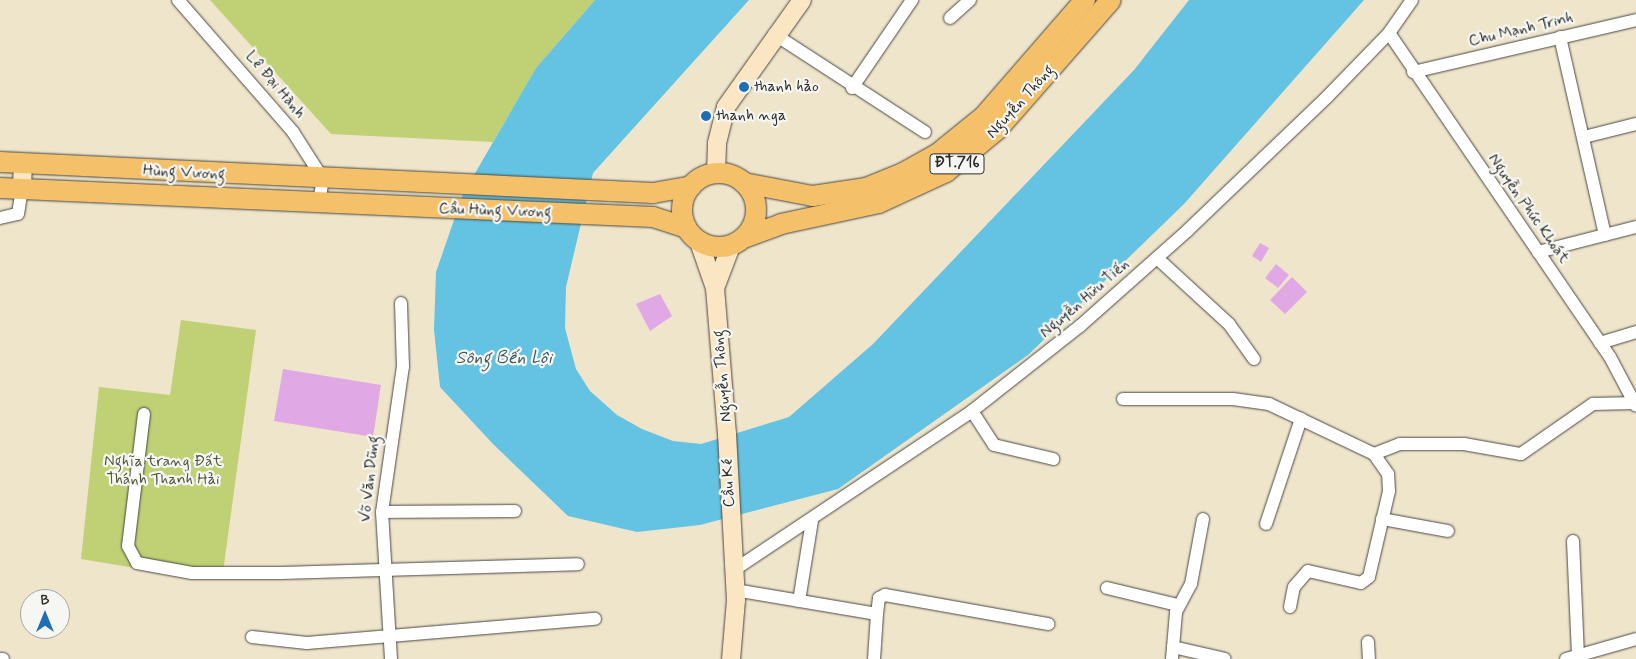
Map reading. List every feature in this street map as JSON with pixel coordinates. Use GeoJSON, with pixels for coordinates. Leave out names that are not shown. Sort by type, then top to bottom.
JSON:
{"type":"FeatureCollection","features":[{"type":"Feature","properties":{"kind":"main road"},"geometry":{"type":"LineString","coordinates":[[716,173],[717,143],[726,106],[774,34],[802,0]]}},
{"type":"Feature","properties":{"kind":"main road","name":"Nguyễn Thông"},"geometry":{"type":"LineString","coordinates":[[744,183],[813,196],[866,188],[903,173],[949,146],[984,116],[1086,0]]}},
{"type":"Feature","properties":{"kind":"main road","name":"Nguyễn Thông"},"geometry":{"type":"LineString","coordinates":[[715,288],[738,241],[780,224],[879,203],[946,172],[998,129],[1111,0]]}},
{"type":"Feature","properties":{"kind":"main road","name":"Hùng Vương"},"geometry":{"type":"LineString","coordinates":[[0,162],[324,179],[368,179]]}},
{"type":"Feature","properties":{"kind":"main road"},"geometry":{"type":"LineString","coordinates":[[22,189],[23,163]]}},
{"type":"Feature","properties":{"kind":"main road"},"geometry":{"type":"LineString","coordinates":[[716,173],[744,183],[757,210],[738,241],[716,247],[693,235],[682,206],[691,186],[716,173]]}},
{"type":"Feature","properties":{"kind":"main road","name":"Cầu Hùng Vương"},"geometry":{"type":"LineString","coordinates":[[368,179],[653,193],[691,186]]}},
{"type":"Feature","properties":{"kind":"main road","name":"Hùng Vương"},"geometry":{"type":"LineString","coordinates":[[0,188],[319,202],[368,206]]}},
{"type":"Feature","properties":{"kind":"main road","name":"Cầu Hùng Vương"},"geometry":{"type":"LineString","coordinates":[[368,206],[621,216],[668,220],[693,235]]}},
{"type":"Feature","properties":{"kind":"main road","name":"Nguyễn Thông"},"geometry":{"type":"LineString","coordinates":[[693,235],[715,288],[727,434]]}},
{"type":"Feature","properties":{"kind":"main road","name":"Cầu Ké"},"geometry":{"type":"LineString","coordinates":[[727,434],[735,590],[731,659]]}},
{"type":"Feature","properties":{"kind":"street","name":"Lê Đại Hành"},"geometry":{"type":"LineString","coordinates":[[178,0],[278,110],[324,179]]}},
{"type":"Feature","properties":{"kind":"street"},"geometry":{"type":"LineString","coordinates":[[852,88],[912,0]]}},
{"type":"Feature","properties":{"kind":"street"},"geometry":{"type":"LineString","coordinates":[[950,18],[970,0]]}},
{"type":"Feature","properties":{"kind":"street","name":"Nguyễn Hữu Tiến"},"geometry":{"type":"LineString","coordinates":[[734,570],[812,520],[972,411],[1065,339],[1157,258],[1389,33],[1412,0]]}},
{"type":"Feature","properties":{"kind":"street","name":"Chu Mạnh Trinh"},"geometry":{"type":"LineString","coordinates":[[1413,72],[1636,20]]}},
{"type":"Feature","properties":{"kind":"street","name":"Nguyễn Phúc Khoát"},"geometry":{"type":"LineString","coordinates":[[1389,33],[1413,72],[1600,343],[1635,405]]}},
{"type":"Feature","properties":{"kind":"street"},"geometry":{"type":"LineString","coordinates":[[774,34],[852,88],[926,132]]}},
{"type":"Feature","properties":{"kind":"street"},"geometry":{"type":"LineString","coordinates":[[1560,38],[1605,235]]}},
{"type":"Feature","properties":{"kind":"street"},"geometry":{"type":"LineString","coordinates":[[1584,137],[1636,124]]}},
{"type":"Feature","properties":{"kind":"street"},"geometry":{"type":"LineString","coordinates":[[319,202],[324,179]]}},
{"type":"Feature","properties":{"kind":"street"},"geometry":{"type":"LineString","coordinates":[[0,218],[18,214],[22,189]]}},
{"type":"Feature","properties":{"kind":"street"},"geometry":{"type":"LineString","coordinates":[[1538,252],[1636,226]]}},
{"type":"Feature","properties":{"kind":"street"},"geometry":{"type":"LineString","coordinates":[[1157,258],[1229,324],[1254,359]]}},
{"type":"Feature","properties":{"kind":"street","name":"Võ Văn Dũng"},"geometry":{"type":"LineString","coordinates":[[392,659],[383,572],[382,512],[403,367],[401,303]]}},
{"type":"Feature","properties":{"kind":"street"},"geometry":{"type":"LineString","coordinates":[[1600,343],[1636,332]]}},
{"type":"Feature","properties":{"kind":"street"},"geometry":{"type":"LineString","coordinates":[[1123,399],[1233,399],[1270,404],[1374,454],[1389,481],[1369,577],[1361,583],[1308,571],[1294,587],[1290,607]]}},
{"type":"Feature","properties":{"kind":"street"},"geometry":{"type":"LineString","coordinates":[[1374,454],[1400,444],[1464,444],[1521,454],[1593,404],[1635,405]]}},
{"type":"Feature","properties":{"kind":"street"},"geometry":{"type":"LineString","coordinates":[[972,411],[994,445],[1053,459]]}},
{"type":"Feature","properties":{"kind":"street"},"geometry":{"type":"LineString","coordinates":[[144,414],[128,546],[137,563],[192,572],[383,572],[578,564]]}},
{"type":"Feature","properties":{"kind":"street"},"geometry":{"type":"LineString","coordinates":[[1266,524],[1301,419]]}},
{"type":"Feature","properties":{"kind":"street"},"geometry":{"type":"LineString","coordinates":[[382,512],[515,511]]}},
{"type":"Feature","properties":{"kind":"street"},"geometry":{"type":"LineString","coordinates":[[1203,518],[1191,584],[1178,604],[1172,653],[1225,659]]}},
{"type":"Feature","properties":{"kind":"street"},"geometry":{"type":"LineString","coordinates":[[1382,519],[1448,531]]}},
{"type":"Feature","properties":{"kind":"street"},"geometry":{"type":"LineString","coordinates":[[799,601],[812,520]]}},
{"type":"Feature","properties":{"kind":"street"},"geometry":{"type":"LineString","coordinates":[[1573,541],[1572,657],[1636,639]]}},
{"type":"Feature","properties":{"kind":"street"},"geometry":{"type":"LineString","coordinates":[[1107,588],[1178,604]]}},
{"type":"Feature","properties":{"kind":"street"},"geometry":{"type":"LineString","coordinates":[[735,590],[877,614]]}},
{"type":"Feature","properties":{"kind":"street"},"geometry":{"type":"LineString","coordinates":[[874,659],[879,598],[885,595],[1048,624]]}},
{"type":"Feature","properties":{"kind":"street"},"geometry":{"type":"LineString","coordinates":[[252,637],[295,644],[389,637],[459,627],[595,619]]}},
{"type":"Feature","properties":{"kind":"street"},"geometry":{"type":"LineString","coordinates":[[1368,642],[1369,659]]}},
{"type":"Feature","properties":{"kind":"green space"},"geometry":{"type":"Polygon","coordinates":[[[210,0],[595,0],[536,68],[493,142],[331,134],[210,0]]]}},
{"type":"Feature","properties":{"kind":"green space","name":"Nghĩa trang Đất Thánh Thanh Hải"},"geometry":{"type":"Polygon","coordinates":[[[181,320],[256,330],[223,572],[141,569],[81,559],[99,387],[170,395],[181,320]]]}},
{"type":"Feature","properties":{"kind":"water","name":"Sông Bến Lội"},"geometry":{"type":"Polygon","coordinates":[[[595,0],[749,0],[593,173],[566,287],[565,328],[576,369],[590,391],[617,415],[642,429],[673,441],[701,444],[789,417],[873,344],[1134,70],[1189,0],[1364,0],[1184,204],[1028,355],[838,489],[700,525],[637,532],[568,516],[493,444],[440,387],[434,330],[436,272],[463,194],[536,68],[595,0]]]}},
{"type":"Feature","properties":{"kind":"building"},"geometry":{"type":"Polygon","coordinates":[[[1260,243],[1269,248],[1261,262],[1252,256],[1260,243]]]}},
{"type":"Feature","properties":{"kind":"building"},"geometry":{"type":"Polygon","coordinates":[[[1276,264],[1289,275],[1278,288],[1265,278],[1276,264]]]}},
{"type":"Feature","properties":{"kind":"building"},"geometry":{"type":"Polygon","coordinates":[[[1292,277],[1307,292],[1285,314],[1270,300],[1292,277]]]}},
{"type":"Feature","properties":{"kind":"building"},"geometry":{"type":"Polygon","coordinates":[[[660,294],[672,316],[650,331],[636,304],[660,294]]]}},
{"type":"Feature","properties":{"kind":"building"},"geometry":{"type":"Polygon","coordinates":[[[283,369],[381,385],[373,437],[274,421],[283,369]]]}},
{"type":"Feature","properties":{"kind":"place","name":"thanh hảo"},"geometry":{"type":"Point","coordinates":[744,87]}},
{"type":"Feature","properties":{"kind":"place","name":"thanh nga"},"geometry":{"type":"Point","coordinates":[706,116]}}]}
